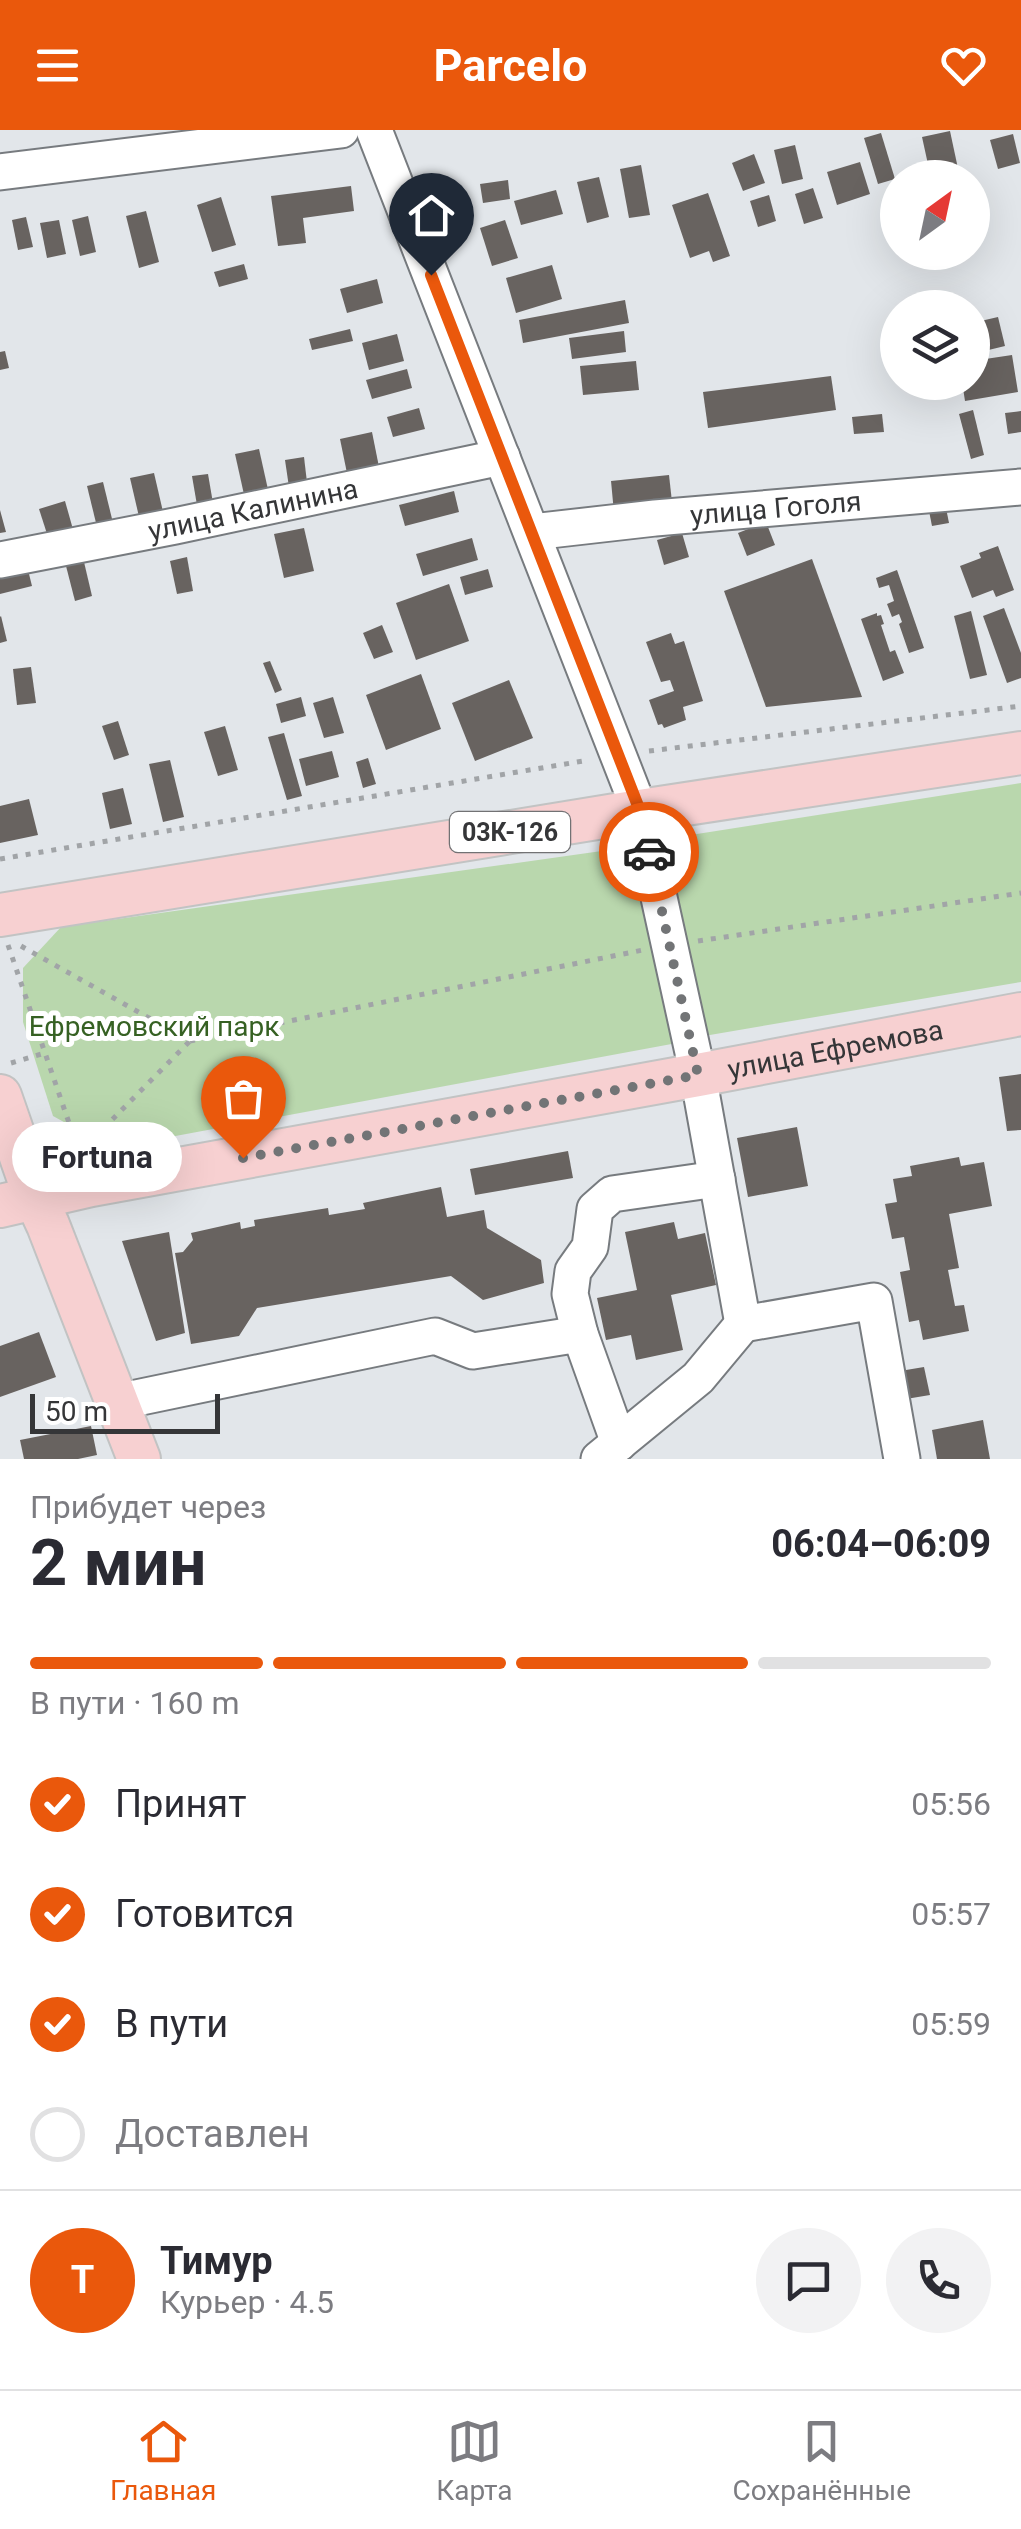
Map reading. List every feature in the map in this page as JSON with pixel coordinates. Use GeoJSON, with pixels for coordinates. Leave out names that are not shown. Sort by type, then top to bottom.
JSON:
{"type":"FeatureCollection","features":[{"type":"Feature","properties":{"kind":"main road","name":"03К-126"},"geometry":{"type":"LineString","coordinates":[[0,914],[1021,753]]}},
{"type":"Feature","properties":{"kind":"main road","name":"улица Ефремова"},"geometry":{"type":"LineString","coordinates":[[18,1202],[1021,1014]]}},
{"type":"Feature","properties":{"kind":"main road"},"geometry":{"type":"LineString","coordinates":[[4,1080],[18,1202],[48,1225],[139,1459]]}},
{"type":"Feature","properties":{"kind":"street"},"geometry":{"type":"LineString","coordinates":[[0,172],[341,130]]}},
{"type":"Feature","properties":{"kind":"street"},"geometry":{"type":"LineString","coordinates":[[374,130],[640,811],[698,1075],[743,1324]]}},
{"type":"Feature","properties":{"kind":"street","name":"улица Калинина"},"geometry":{"type":"LineString","coordinates":[[0,560],[502,457]]}},
{"type":"Feature","properties":{"kind":"street","name":"улица Гоголя"},"geometry":{"type":"LineString","coordinates":[[532,532],[1021,488]]}},
{"type":"Feature","properties":{"kind":"street"},"geometry":{"type":"LineString","coordinates":[[717,1179],[612,1194],[595,1209],[590,1247],[574,1272],[570,1294],[609,1451],[698,1378],[743,1324],[874,1301],[902,1459]]}},
{"type":"Feature","properties":{"kind":"street"},"geometry":{"type":"LineString","coordinates":[[117,1402],[436,1336],[473,1351],[580,1334]]}},
{"type":"Feature","properties":{"kind":"path"},"geometry":{"type":"LineString","coordinates":[[0,858],[618,755],[1021,706]]}},
{"type":"Feature","properties":{"kind":"path"},"geometry":{"type":"LineString","coordinates":[[79,1153],[190,1041],[669,945],[1021,894]]}},
{"type":"Feature","properties":{"kind":"path"},"geometry":{"type":"LineString","coordinates":[[82,1163],[6,937],[190,1041]]}},
{"type":"Feature","properties":{"kind":"path"},"geometry":{"type":"LineString","coordinates":[[4,1080],[45,1054]]}},
{"type":"Feature","properties":{"kind":"green space"},"geometry":{"type":"Polygon","coordinates":[[[1021,783],[1021,982],[704,1036],[665,839],[1021,783]]]}},
{"type":"Feature","properties":{"kind":"green space","name":"Ефремовский парк"},"geometry":{"type":"Polygon","coordinates":[[[637,846],[677,1043],[111,1148],[53,1116],[23,1022],[23,968],[61,927],[637,846]]]}},
{"type":"Feature","properties":{"kind":"building"},"geometry":{"type":"Polygon","coordinates":[[[950,131],[956,160],[927,160],[922,137],[950,131]]]}},
{"type":"Feature","properties":{"kind":"building"},"geometry":{"type":"Polygon","coordinates":[[[881,133],[889,160],[880,160],[880,183],[878,184],[864,138],[881,133]]]}},
{"type":"Feature","properties":{"kind":"building"},"geometry":{"type":"Polygon","coordinates":[[[1013,134],[1020,163],[998,169],[990,140],[1013,134]]]}},
{"type":"Feature","properties":{"kind":"building"},"geometry":{"type":"Polygon","coordinates":[[[795,145],[803,179],[782,184],[774,150],[795,145]]]}},
{"type":"Feature","properties":{"kind":"building"},"geometry":{"type":"Polygon","coordinates":[[[754,154],[765,183],[743,191],[732,163],[754,154]]]}},
{"type":"Feature","properties":{"kind":"building"},"geometry":{"type":"Polygon","coordinates":[[[860,162],[870,194],[837,205],[827,172],[860,162]]]}},
{"type":"Feature","properties":{"kind":"building"},"geometry":{"type":"Polygon","coordinates":[[[641,165],[650,215],[629,218],[620,169],[641,165]]]}},
{"type":"Feature","properties":{"kind":"building"},"geometry":{"type":"Polygon","coordinates":[[[599,177],[609,217],[587,223],[577,182],[599,177]]]}},
{"type":"Feature","properties":{"kind":"building"},"geometry":{"type":"Polygon","coordinates":[[[508,180],[510,199],[483,203],[480,184],[508,180]]]}},
{"type":"Feature","properties":{"kind":"building"},"geometry":{"type":"Polygon","coordinates":[[[351,186],[354,211],[303,218],[306,243],[278,246],[271,196],[351,186]]]}},
{"type":"Feature","properties":{"kind":"building"},"geometry":{"type":"Polygon","coordinates":[[[813,188],[823,218],[804,224],[795,194],[813,188]]]}},
{"type":"Feature","properties":{"kind":"building"},"geometry":{"type":"Polygon","coordinates":[[[556,190],[563,214],[521,225],[514,201],[556,190]]]}},
{"type":"Feature","properties":{"kind":"building"},"geometry":{"type":"Polygon","coordinates":[[[708,193],[730,256],[713,262],[709,251],[690,258],[672,205],[708,193]]]}},
{"type":"Feature","properties":{"kind":"building"},"geometry":{"type":"Polygon","coordinates":[[[769,195],[776,221],[758,227],[750,201],[769,195]]]}},
{"type":"Feature","properties":{"kind":"building"},"geometry":{"type":"Polygon","coordinates":[[[221,197],[236,245],[212,252],[197,205],[221,197]]]}},
{"type":"Feature","properties":{"kind":"building"},"geometry":{"type":"Polygon","coordinates":[[[146,211],[159,262],[139,268],[126,216],[146,211]]]}},
{"type":"Feature","properties":{"kind":"building"},"geometry":{"type":"Polygon","coordinates":[[[88,216],[96,252],[80,256],[72,220],[88,216]]]}},
{"type":"Feature","properties":{"kind":"building"},"geometry":{"type":"Polygon","coordinates":[[[26,217],[33,247],[18,250],[12,220],[26,217]]]}},
{"type":"Feature","properties":{"kind":"building"},"geometry":{"type":"Polygon","coordinates":[[[59,220],[66,254],[47,258],[40,223],[59,220]]]}},
{"type":"Feature","properties":{"kind":"building"},"geometry":{"type":"Polygon","coordinates":[[[505,220],[518,258],[492,266],[480,228],[505,220]]]}},
{"type":"Feature","properties":{"kind":"building"},"geometry":{"type":"Polygon","coordinates":[[[244,264],[248,279],[219,287],[214,272],[244,264]]]}},
{"type":"Feature","properties":{"kind":"building"},"geometry":{"type":"Polygon","coordinates":[[[552,265],[562,299],[516,313],[506,278],[552,265]]]}},
{"type":"Feature","properties":{"kind":"building"},"geometry":{"type":"Polygon","coordinates":[[[377,279],[383,303],[347,313],[340,289],[377,279]]]}},
{"type":"Feature","properties":{"kind":"building"},"geometry":{"type":"Polygon","coordinates":[[[625,300],[629,323],[523,343],[519,320],[625,300]]]}},
{"type":"Feature","properties":{"kind":"building"},"geometry":{"type":"Polygon","coordinates":[[[998,317],[1005,346],[990,350],[990,319],[998,317]]]}},
{"type":"Feature","properties":{"kind":"building"},"geometry":{"type":"Polygon","coordinates":[[[350,329],[353,341],[312,350],[309,339],[350,329]]]}},
{"type":"Feature","properties":{"kind":"building"},"geometry":{"type":"Polygon","coordinates":[[[624,331],[626,352],[572,359],[569,338],[624,331]]]}},
{"type":"Feature","properties":{"kind":"building"},"geometry":{"type":"Polygon","coordinates":[[[397,334],[404,361],[369,370],[362,343],[397,334]]]}},
{"type":"Feature","properties":{"kind":"building"},"geometry":{"type":"Polygon","coordinates":[[[5,351],[9,368],[0,370],[0,352],[5,351]]]}},
{"type":"Feature","properties":{"kind":"building"},"geometry":{"type":"Polygon","coordinates":[[[1012,355],[1018,392],[990,397],[990,358],[1012,355]]]}},
{"type":"Feature","properties":{"kind":"building"},"geometry":{"type":"Polygon","coordinates":[[[636,361],[639,390],[583,395],[580,366],[636,361]]]}},
{"type":"Feature","properties":{"kind":"building"},"geometry":{"type":"Polygon","coordinates":[[[407,369],[412,388],[372,399],[366,380],[407,369]]]}},
{"type":"Feature","properties":{"kind":"building"},"geometry":{"type":"Polygon","coordinates":[[[831,376],[836,410],[708,428],[703,392],[831,376]]]}},
{"type":"Feature","properties":{"kind":"building"},"geometry":{"type":"Polygon","coordinates":[[[419,408],[425,429],[393,437],[387,417],[419,408]]]}},
{"type":"Feature","properties":{"kind":"building"},"geometry":{"type":"Polygon","coordinates":[[[973,410],[984,455],[971,459],[959,414],[973,410]]]}},
{"type":"Feature","properties":{"kind":"building"},"geometry":{"type":"Polygon","coordinates":[[[1021,411],[1021,432],[1008,434],[1005,413],[1021,411]]]}},
{"type":"Feature","properties":{"kind":"building"},"geometry":{"type":"Polygon","coordinates":[[[882,414],[884,432],[854,434],[852,417],[882,414]]]}},
{"type":"Feature","properties":{"kind":"building"},"geometry":{"type":"Polygon","coordinates":[[[372,432],[380,472],[348,478],[340,439],[372,432]]]}},
{"type":"Feature","properties":{"kind":"building"},"geometry":{"type":"Polygon","coordinates":[[[259,449],[269,494],[245,499],[235,454],[259,449]]]}},
{"type":"Feature","properties":{"kind":"building"},"geometry":{"type":"Polygon","coordinates":[[[304,457],[308,491],[290,494],[285,460],[304,457]]]}},
{"type":"Feature","properties":{"kind":"building"},"geometry":{"type":"Polygon","coordinates":[[[154,473],[164,516],[140,521],[130,478],[154,473]]]}},
{"type":"Feature","properties":{"kind":"building"},"geometry":{"type":"Polygon","coordinates":[[[208,474],[214,509],[198,511],[192,476],[208,474]]]}},
{"type":"Feature","properties":{"kind":"building"},"geometry":{"type":"Polygon","coordinates":[[[669,475],[672,502],[615,523],[611,481],[669,475]]]}},
{"type":"Feature","properties":{"kind":"building"},"geometry":{"type":"Polygon","coordinates":[[[103,482],[114,527],[98,531],[87,486],[103,482]]]}},
{"type":"Feature","properties":{"kind":"building"},"geometry":{"type":"Polygon","coordinates":[[[454,491],[459,512],[405,526],[399,505],[454,491]]]}},
{"type":"Feature","properties":{"kind":"building"},"geometry":{"type":"Polygon","coordinates":[[[65,501],[74,533],[49,540],[39,509],[65,501]]]}},
{"type":"Feature","properties":{"kind":"building"},"geometry":{"type":"Polygon","coordinates":[[[945,503],[949,523],[932,526],[928,506],[945,503]]]}},
{"type":"Feature","properties":{"kind":"building"},"geometry":{"type":"Polygon","coordinates":[[[0,510],[6,532],[0,533],[0,510]]]}},
{"type":"Feature","properties":{"kind":"building"},"geometry":{"type":"Polygon","coordinates":[[[766,522],[775,545],[747,556],[738,533],[766,522]]]}},
{"type":"Feature","properties":{"kind":"building"},"geometry":{"type":"Polygon","coordinates":[[[304,528],[314,571],[284,578],[274,534],[304,528]]]}},
{"type":"Feature","properties":{"kind":"building"},"geometry":{"type":"Polygon","coordinates":[[[682,533],[689,557],[664,565],[657,540],[682,533]]]}},
{"type":"Feature","properties":{"kind":"building"},"geometry":{"type":"Polygon","coordinates":[[[472,538],[478,560],[423,576],[416,554],[472,538]]]}},
{"type":"Feature","properties":{"kind":"building"},"geometry":{"type":"Polygon","coordinates":[[[998,546],[1014,590],[996,597],[993,590],[972,598],[960,566],[998,546]]]}},
{"type":"Feature","properties":{"kind":"building"},"geometry":{"type":"Polygon","coordinates":[[[187,557],[193,591],[177,594],[170,561],[187,557]]]}},
{"type":"Feature","properties":{"kind":"building"},"geometry":{"type":"Polygon","coordinates":[[[812,559],[862,697],[766,707],[724,591],[812,559]]]}},
{"type":"Feature","properties":{"kind":"building"},"geometry":{"type":"Polygon","coordinates":[[[84,562],[92,596],[75,601],[66,566],[84,562]]]}},
{"type":"Feature","properties":{"kind":"building"},"geometry":{"type":"Polygon","coordinates":[[[488,569],[493,587],[465,595],[460,577],[488,569]]]}},
{"type":"Feature","properties":{"kind":"building"},"geometry":{"type":"Polygon","coordinates":[[[28,570],[32,586],[0,594],[0,577],[28,570]]]}},
{"type":"Feature","properties":{"kind":"building"},"geometry":{"type":"Polygon","coordinates":[[[897,570],[924,648],[909,653],[899,614],[892,617],[887,604],[894,601],[889,585],[879,588],[876,578],[897,570]]]}},
{"type":"Feature","properties":{"kind":"building"},"geometry":{"type":"Polygon","coordinates":[[[449,584],[469,641],[416,660],[396,603],[449,584]]]}},
{"type":"Feature","properties":{"kind":"building"},"geometry":{"type":"Polygon","coordinates":[[[1004,608],[1021,653],[1021,678],[1007,683],[983,616],[1004,608]]]}},
{"type":"Feature","properties":{"kind":"building"},"geometry":{"type":"Polygon","coordinates":[[[971,611],[987,675],[970,679],[954,616],[971,611]]]}},
{"type":"Feature","properties":{"kind":"building"},"geometry":{"type":"Polygon","coordinates":[[[877,613],[884,624],[881,625],[890,652],[895,650],[904,673],[883,681],[861,619],[877,613]]]}},
{"type":"Feature","properties":{"kind":"building"},"geometry":{"type":"Polygon","coordinates":[[[0,617],[7,641],[0,643],[0,617]]]}},
{"type":"Feature","properties":{"kind":"building"},"geometry":{"type":"Polygon","coordinates":[[[382,625],[393,652],[374,659],[363,633],[382,625]]]}},
{"type":"Feature","properties":{"kind":"building"},"geometry":{"type":"Polygon","coordinates":[[[671,633],[675,644],[684,641],[703,701],[683,707],[686,720],[664,728],[658,725],[649,700],[674,691],[670,680],[661,682],[646,642],[671,633]]]}},
{"type":"Feature","properties":{"kind":"building"},"geometry":{"type":"Polygon","coordinates":[[[270,661],[282,690],[275,693],[263,663],[270,661]]]}},
{"type":"Feature","properties":{"kind":"building"},"geometry":{"type":"Polygon","coordinates":[[[31,667],[36,703],[17,705],[13,669],[31,667]]]}},
{"type":"Feature","properties":{"kind":"building"},"geometry":{"type":"Polygon","coordinates":[[[421,674],[441,729],[386,750],[366,695],[421,674]]]}},
{"type":"Feature","properties":{"kind":"building"},"geometry":{"type":"Polygon","coordinates":[[[509,680],[533,738],[475,761],[452,703],[509,680]]]}},
{"type":"Feature","properties":{"kind":"building"},"geometry":{"type":"Polygon","coordinates":[[[301,697],[306,716],[281,723],[276,704],[301,697]]]}},
{"type":"Feature","properties":{"kind":"building"},"geometry":{"type":"Polygon","coordinates":[[[333,697],[344,733],[324,738],[313,703],[333,697]]]}},
{"type":"Feature","properties":{"kind":"building"},"geometry":{"type":"Polygon","coordinates":[[[118,721],[129,755],[114,760],[102,726],[118,721]]]}},
{"type":"Feature","properties":{"kind":"building"},"geometry":{"type":"Polygon","coordinates":[[[225,726],[238,770],[218,776],[204,732],[225,726]]]}},
{"type":"Feature","properties":{"kind":"building"},"geometry":{"type":"Polygon","coordinates":[[[284,733],[302,796],[287,800],[268,737],[284,733]]]}},
{"type":"Feature","properties":{"kind":"building"},"geometry":{"type":"Polygon","coordinates":[[[332,751],[339,777],[306,786],[299,759],[332,751]]]}},
{"type":"Feature","properties":{"kind":"building"},"geometry":{"type":"Polygon","coordinates":[[[368,758],[376,784],[363,788],[356,762],[368,758]]]}},
{"type":"Feature","properties":{"kind":"building"},"geometry":{"type":"Polygon","coordinates":[[[170,760],[184,817],[163,822],[149,764],[170,760]]]}},
{"type":"Feature","properties":{"kind":"building"},"geometry":{"type":"Polygon","coordinates":[[[123,788],[132,824],[110,829],[102,793],[123,788]]]}},
{"type":"Feature","properties":{"kind":"building"},"geometry":{"type":"Polygon","coordinates":[[[29,799],[38,835],[0,843],[0,806],[29,799]]]}},
{"type":"Feature","properties":{"kind":"building"},"geometry":{"type":"Polygon","coordinates":[[[1021,1074],[1021,1130],[1007,1131],[999,1077],[1021,1074]]]}},
{"type":"Feature","properties":{"kind":"building"},"geometry":{"type":"Polygon","coordinates":[[[797,1127],[808,1186],[748,1197],[737,1138],[797,1127]]]}},
{"type":"Feature","properties":{"kind":"building"},"geometry":{"type":"Polygon","coordinates":[[[568,1151],[573,1178],[475,1195],[470,1169],[568,1151]]]}},
{"type":"Feature","properties":{"kind":"building"},"geometry":{"type":"Polygon","coordinates":[[[959,1157],[961,1166],[984,1162],[992,1206],[949,1214],[959,1268],[948,1270],[955,1306],[964,1305],[969,1331],[923,1340],[919,1320],[909,1322],[900,1272],[910,1270],[904,1237],[892,1239],[885,1204],[897,1202],[893,1179],[912,1176],[910,1166],[959,1157]]]}},
{"type":"Feature","properties":{"kind":"building"},"geometry":{"type":"Polygon","coordinates":[[[441,1187],[447,1217],[484,1210],[487,1228],[541,1260],[544,1283],[483,1300],[451,1276],[257,1308],[239,1336],[191,1344],[175,1253],[183,1252],[193,1240],[191,1233],[240,1222],[241,1229],[255,1226],[254,1220],[328,1208],[329,1215],[365,1209],[363,1203],[441,1187]]]}},
{"type":"Feature","properties":{"kind":"building"},"geometry":{"type":"Polygon","coordinates":[[[674,1222],[678,1239],[705,1233],[716,1285],[671,1295],[683,1350],[636,1360],[631,1335],[606,1340],[597,1298],[637,1290],[625,1232],[674,1222]]]}},
{"type":"Feature","properties":{"kind":"building"},"geometry":{"type":"Polygon","coordinates":[[[169,1232],[185,1333],[156,1341],[122,1241],[169,1232]]]}},
{"type":"Feature","properties":{"kind":"building"},"geometry":{"type":"Polygon","coordinates":[[[39,1332],[56,1377],[0,1397],[0,1346],[39,1332]]]}},
{"type":"Feature","properties":{"kind":"building"},"geometry":{"type":"Polygon","coordinates":[[[924,1367],[930,1395],[906,1399],[900,1371],[924,1367]]]}},
{"type":"Feature","properties":{"kind":"building"},"geometry":{"type":"Polygon","coordinates":[[[983,1420],[990,1459],[937,1459],[932,1430],[983,1420]]]}},
{"type":"Feature","properties":{"kind":"building"},"geometry":{"type":"Polygon","coordinates":[[[91,1426],[97,1455],[24,1459],[20,1440],[91,1426]]]}},
{"type":"Feature","properties":{"kind":"way so far"},"geometry":{"type":"LineString","coordinates":[[243,1158],[698,1075],[649,852]]}},
{"type":"Feature","properties":{"kind":"place","name":"Fortuna"},"geometry":{"type":"Point","coordinates":[243,1158]}},
{"type":"Feature","properties":{"kind":"route"},"geometry":{"type":"LineString","coordinates":[[431,275],[640,811],[649,852]]}}]}
